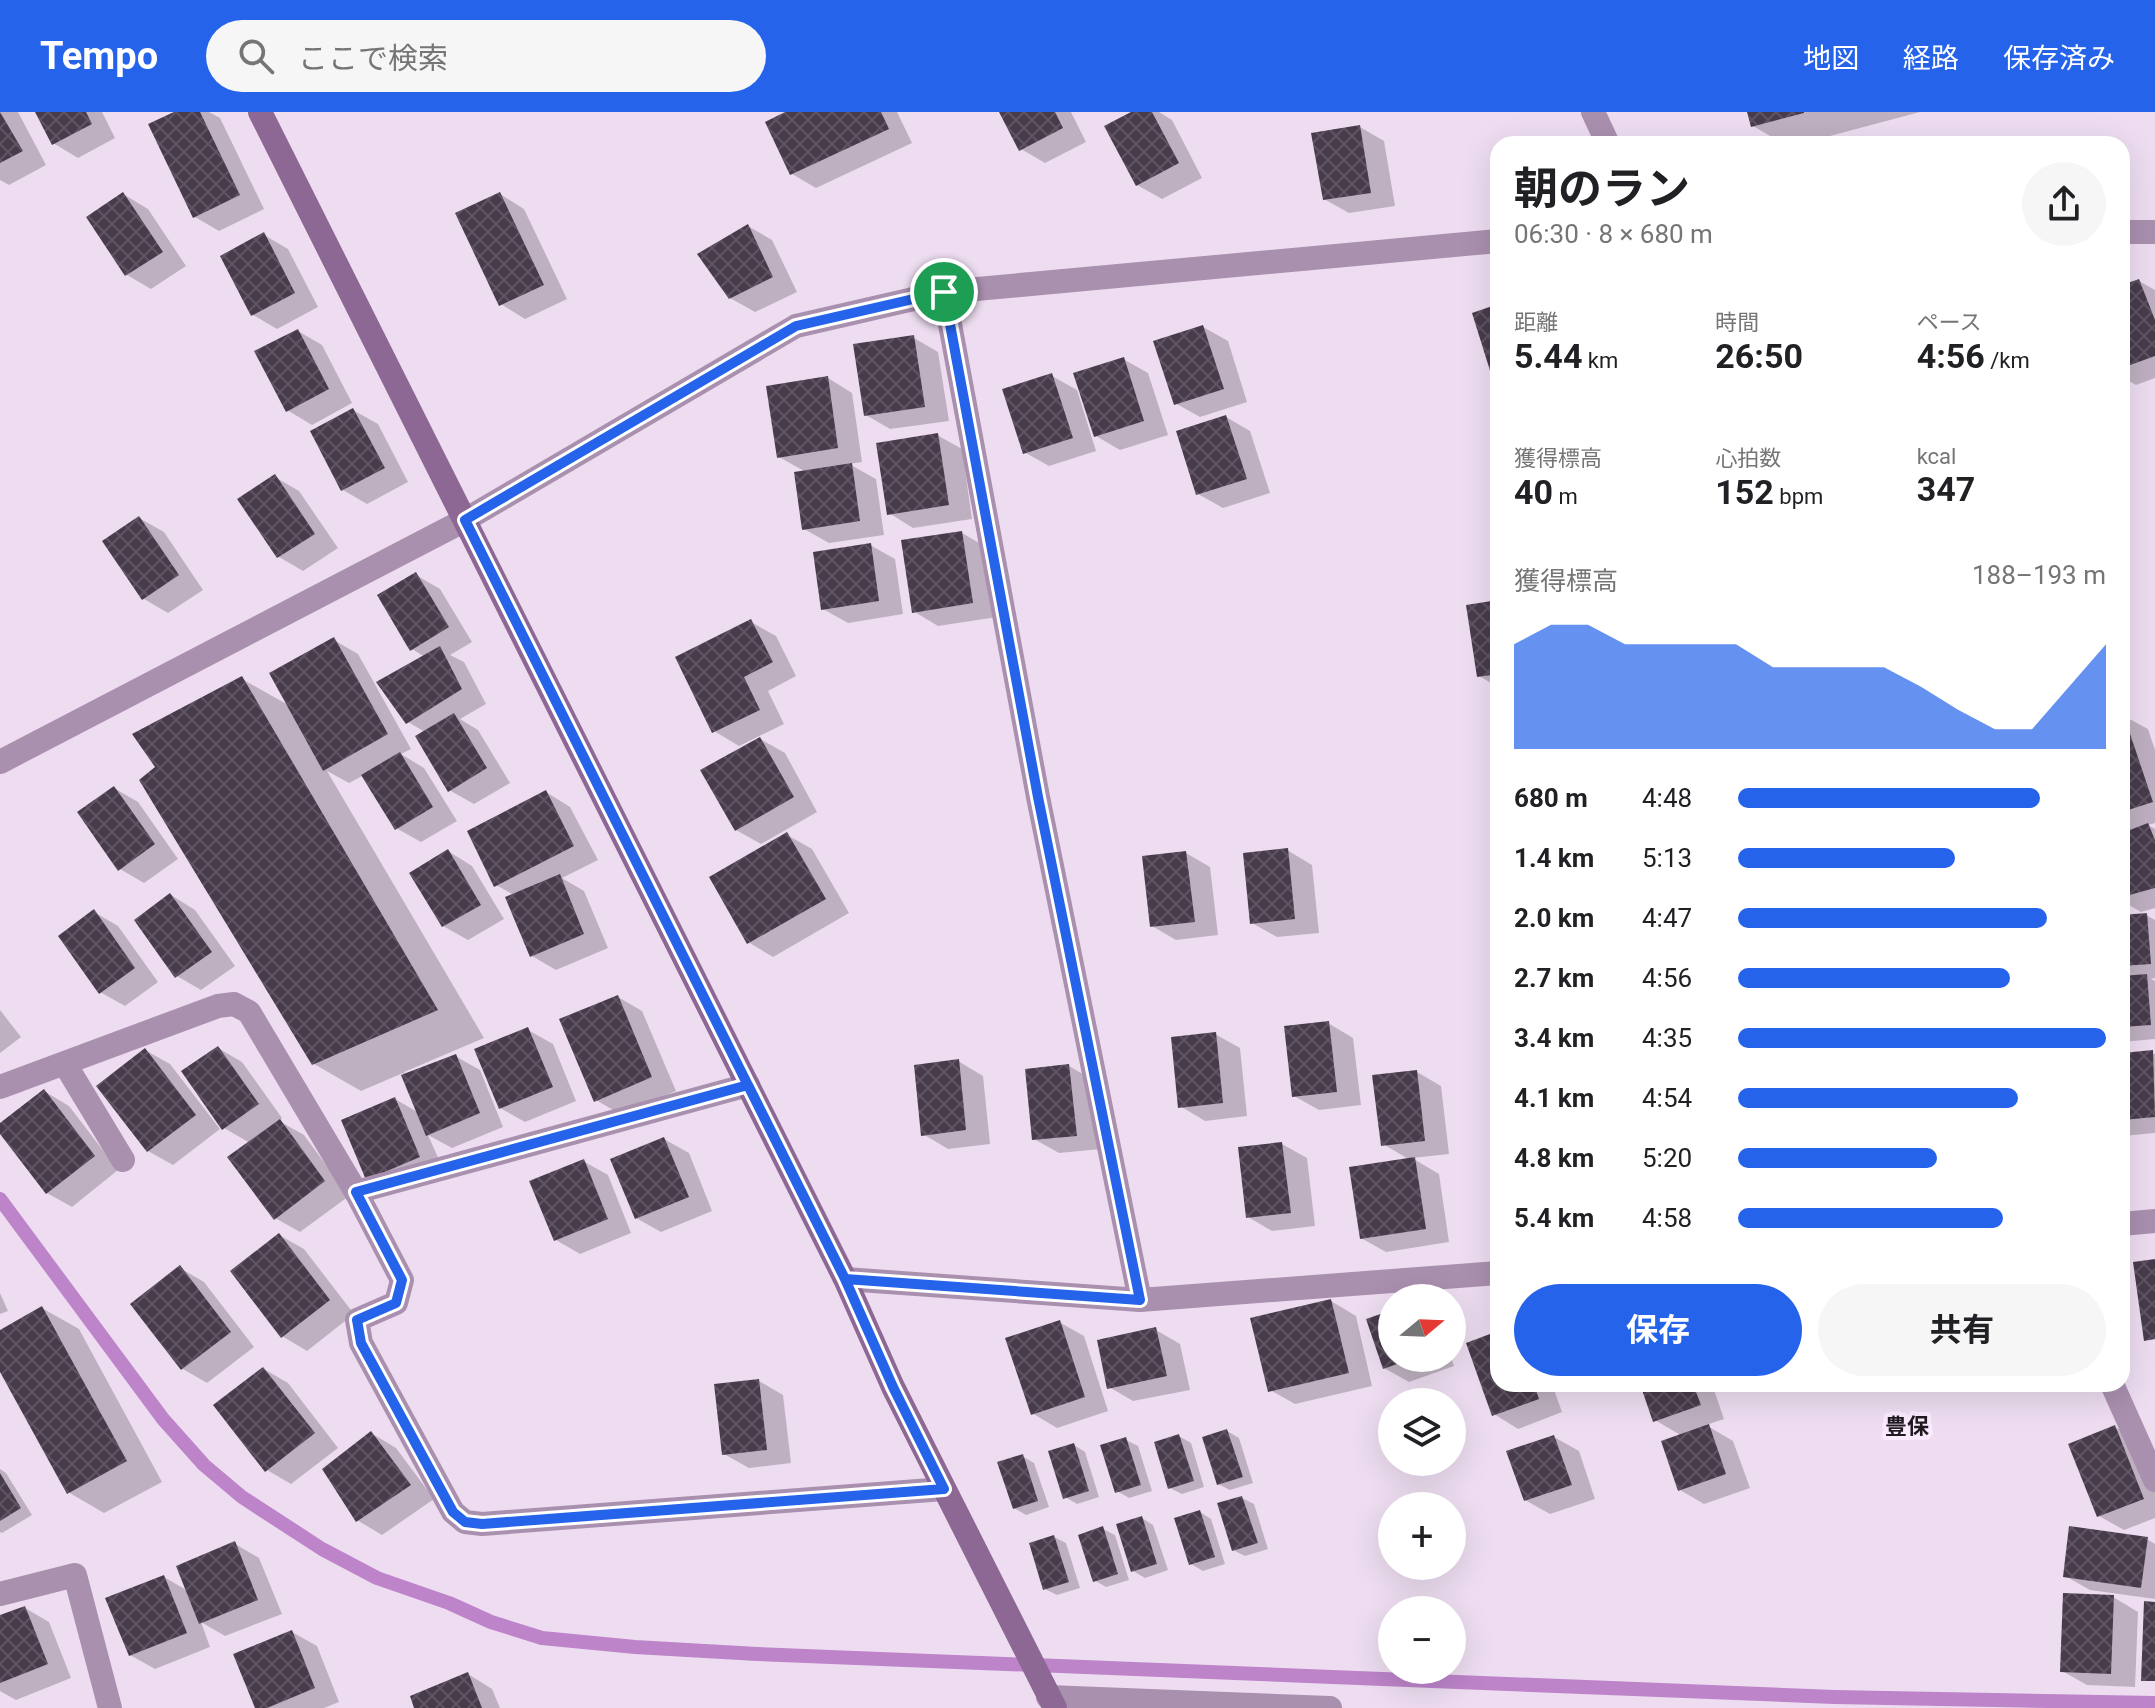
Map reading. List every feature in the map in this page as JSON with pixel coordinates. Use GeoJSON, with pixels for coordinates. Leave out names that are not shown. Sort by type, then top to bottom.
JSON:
{"type":"FeatureCollection","features":[{"type":"Feature","properties":{"kind":"street"},"geometry":{"type":"LineString","coordinates":[[260,112],[845,1279],[893,1387],[1050,1699],[1330,1708]]}},
{"type":"Feature","properties":{"kind":"street"},"geometry":{"type":"LineString","coordinates":[[1593,112],[1604,136]]}},
{"type":"Feature","properties":{"kind":"street"},"geometry":{"type":"LineString","coordinates":[[2130,232],[2155,232]]}},
{"type":"Feature","properties":{"kind":"street"},"geometry":{"type":"LineString","coordinates":[[0,762],[465,520],[796,326],[944,292],[1490,242]]}},
{"type":"Feature","properties":{"kind":"street"},"geometry":{"type":"LineString","coordinates":[[944,292],[1038,797],[1140,1300]]}},
{"type":"Feature","properties":{"kind":"street"},"geometry":{"type":"LineString","coordinates":[[0,1087],[218,1006],[234,1004],[249,1012],[356,1192],[402,1280],[396,1303],[357,1320],[361,1343],[453,1512],[465,1522],[482,1524],[944,1489]]}},
{"type":"Feature","properties":{"kind":"street"},"geometry":{"type":"LineString","coordinates":[[65,1064],[123,1160]]}},
{"type":"Feature","properties":{"kind":"street"},"geometry":{"type":"LineString","coordinates":[[356,1192],[748,1085]]}},
{"type":"Feature","properties":{"kind":"street"},"geometry":{"type":"LineString","coordinates":[[2130,1223],[2155,1221]]}},
{"type":"Feature","properties":{"kind":"street"},"geometry":{"type":"LineString","coordinates":[[845,1279],[1140,1300],[1490,1274]]}},
{"type":"Feature","properties":{"kind":"street"},"geometry":{"type":"LineString","coordinates":[[2116,1392],[2155,1480]]}},
{"type":"Feature","properties":{"kind":"street"},"geometry":{"type":"LineString","coordinates":[[0,1594],[75,1575],[110,1708]]}},
{"type":"Feature","properties":{"kind":"building"},"geometry":{"type":"Polygon","coordinates":[[[0,112],[23,151],[0,163],[0,112]]]}},
{"type":"Feature","properties":{"kind":"building"},"geometry":{"type":"Polygon","coordinates":[[[35,112],[86,112],[92,124],[52,145],[35,112]]]}},
{"type":"Feature","properties":{"kind":"building"},"geometry":{"type":"Polygon","coordinates":[[[174,112],[200,112],[240,195],[193,218],[148,124],[174,112]]]}},
{"type":"Feature","properties":{"kind":"building"},"geometry":{"type":"Polygon","coordinates":[[[785,112],[881,112],[889,129],[790,175],[765,122],[785,112]]]}},
{"type":"Feature","properties":{"kind":"building"},"geometry":{"type":"Polygon","coordinates":[[[999,112],[1055,112],[1063,128],[1019,151],[999,112]]]}},
{"type":"Feature","properties":{"kind":"building"},"geometry":{"type":"Polygon","coordinates":[[[1131,112],[1152,112],[1179,163],[1136,186],[1104,126],[1131,112]]]}},
{"type":"Feature","properties":{"kind":"building"},"geometry":{"type":"Polygon","coordinates":[[[1747,112],[1804,112],[1804,113],[1751,127],[1747,112]]]}},
{"type":"Feature","properties":{"kind":"building"},"geometry":{"type":"Polygon","coordinates":[[[1360,125],[1371,193],[1323,200],[1311,133],[1360,125]]]}},
{"type":"Feature","properties":{"kind":"building"},"geometry":{"type":"Polygon","coordinates":[[[123,192],[163,252],[125,276],[86,217],[123,192]]]}},
{"type":"Feature","properties":{"kind":"building"},"geometry":{"type":"Polygon","coordinates":[[[500,192],[544,285],[499,306],[455,213],[500,192]]]}},
{"type":"Feature","properties":{"kind":"building"},"geometry":{"type":"Polygon","coordinates":[[[748,224],[773,277],[729,299],[697,254],[748,224]]]}},
{"type":"Feature","properties":{"kind":"building"},"geometry":{"type":"Polygon","coordinates":[[[264,232],[295,293],[251,316],[220,256],[264,232]]]}},
{"type":"Feature","properties":{"kind":"building"},"geometry":{"type":"Polygon","coordinates":[[[2139,279],[2155,320],[2155,356],[2130,365],[2130,282],[2139,279]]]}},
{"type":"Feature","properties":{"kind":"building"},"geometry":{"type":"Polygon","coordinates":[[[1490,307],[1490,371],[1472,313],[1490,307]]]}},
{"type":"Feature","properties":{"kind":"building"},"geometry":{"type":"Polygon","coordinates":[[[1203,325],[1224,389],[1174,405],[1153,341],[1203,325]]]}},
{"type":"Feature","properties":{"kind":"building"},"geometry":{"type":"Polygon","coordinates":[[[298,329],[329,389],[286,412],[254,351],[298,329]]]}},
{"type":"Feature","properties":{"kind":"building"},"geometry":{"type":"Polygon","coordinates":[[[914,335],[925,407],[864,416],[853,344],[914,335]]]}},
{"type":"Feature","properties":{"kind":"building"},"geometry":{"type":"Polygon","coordinates":[[[1124,357],[1144,421],[1094,437],[1073,373],[1124,357]]]}},
{"type":"Feature","properties":{"kind":"building"},"geometry":{"type":"Polygon","coordinates":[[[1052,373],[1073,438],[1023,454],[1002,389],[1052,373]]]}},
{"type":"Feature","properties":{"kind":"building"},"geometry":{"type":"Polygon","coordinates":[[[828,376],[838,448],[777,458],[766,386],[828,376]]]}},
{"type":"Feature","properties":{"kind":"building"},"geometry":{"type":"Polygon","coordinates":[[[353,408],[385,468],[341,491],[310,431],[353,408]]]}},
{"type":"Feature","properties":{"kind":"building"},"geometry":{"type":"Polygon","coordinates":[[[1226,415],[1247,479],[1196,495],[1176,431],[1226,415]]]}},
{"type":"Feature","properties":{"kind":"building"},"geometry":{"type":"Polygon","coordinates":[[[938,433],[949,505],[887,515],[876,443],[938,433]]]}},
{"type":"Feature","properties":{"kind":"building"},"geometry":{"type":"Polygon","coordinates":[[[852,463],[860,521],[802,530],[794,472],[852,463]]]}},
{"type":"Feature","properties":{"kind":"building"},"geometry":{"type":"Polygon","coordinates":[[[275,474],[315,534],[277,558],[237,499],[275,474]]]}},
{"type":"Feature","properties":{"kind":"building"},"geometry":{"type":"Polygon","coordinates":[[[139,516],[179,575],[142,600],[102,541],[139,516]]]}},
{"type":"Feature","properties":{"kind":"building"},"geometry":{"type":"Polygon","coordinates":[[[962,531],[973,603],[912,613],[901,540],[962,531]]]}},
{"type":"Feature","properties":{"kind":"building"},"geometry":{"type":"Polygon","coordinates":[[[871,543],[879,601],[821,610],[813,552],[871,543]]]}},
{"type":"Feature","properties":{"kind":"building"},"geometry":{"type":"Polygon","coordinates":[[[416,572],[449,627],[410,651],[377,595],[416,572]]]}},
{"type":"Feature","properties":{"kind":"building"},"geometry":{"type":"Polygon","coordinates":[[[1490,601],[1490,675],[1477,677],[1466,605],[1490,601]]]}},
{"type":"Feature","properties":{"kind":"building"},"geometry":{"type":"Polygon","coordinates":[[[751,619],[773,662],[744,677],[760,710],[712,733],[675,657],[751,619]]]}},
{"type":"Feature","properties":{"kind":"building"},"geometry":{"type":"Polygon","coordinates":[[[334,637],[388,734],[323,771],[269,673],[334,637]]]}},
{"type":"Feature","properties":{"kind":"building"},"geometry":{"type":"Polygon","coordinates":[[[440,646],[462,689],[406,724],[376,682],[440,646]]]}},
{"type":"Feature","properties":{"kind":"building"},"geometry":{"type":"Polygon","coordinates":[[[242,676],[438,1010],[312,1065],[139,780],[155,767],[132,734],[242,676]]]}},
{"type":"Feature","properties":{"kind":"building"},"geometry":{"type":"Polygon","coordinates":[[[454,713],[487,768],[448,792],[415,736],[454,713]]]}},
{"type":"Feature","properties":{"kind":"building"},"geometry":{"type":"Polygon","coordinates":[[[2130,734],[2153,802],[2130,809],[2130,734]]]}},
{"type":"Feature","properties":{"kind":"building"},"geometry":{"type":"Polygon","coordinates":[[[760,737],[794,797],[735,831],[700,770],[760,737]]]}},
{"type":"Feature","properties":{"kind":"building"},"geometry":{"type":"Polygon","coordinates":[[[400,752],[433,807],[395,830],[361,775],[400,752]]]}},
{"type":"Feature","properties":{"kind":"building"},"geometry":{"type":"Polygon","coordinates":[[[114,786],[155,844],[118,871],[77,812],[114,786]]]}},
{"type":"Feature","properties":{"kind":"building"},"geometry":{"type":"Polygon","coordinates":[[[546,790],[574,846],[494,887],[467,831],[546,790]]]}},
{"type":"Feature","properties":{"kind":"building"},"geometry":{"type":"Polygon","coordinates":[[[2148,823],[2155,840],[2155,888],[2130,895],[2130,830],[2148,823]]]}},
{"type":"Feature","properties":{"kind":"building"},"geometry":{"type":"Polygon","coordinates":[[[787,832],[826,899],[747,944],[709,877],[787,832]]]}},
{"type":"Feature","properties":{"kind":"building"},"geometry":{"type":"Polygon","coordinates":[[[1288,848],[1295,919],[1250,924],[1243,853],[1288,848]]]}},
{"type":"Feature","properties":{"kind":"building"},"geometry":{"type":"Polygon","coordinates":[[[448,849],[481,905],[442,927],[409,873],[448,849]]]}},
{"type":"Feature","properties":{"kind":"building"},"geometry":{"type":"Polygon","coordinates":[[[1186,851],[1195,922],[1150,927],[1142,856],[1186,851]]]}},
{"type":"Feature","properties":{"kind":"building"},"geometry":{"type":"Polygon","coordinates":[[[560,874],[584,934],[530,957],[505,897],[560,874]]]}},
{"type":"Feature","properties":{"kind":"building"},"geometry":{"type":"Polygon","coordinates":[[[170,893],[212,952],[175,978],[134,920],[170,893]]]}},
{"type":"Feature","properties":{"kind":"building"},"geometry":{"type":"Polygon","coordinates":[[[94,909],[135,968],[99,994],[58,936],[94,909]]]}},
{"type":"Feature","properties":{"kind":"building"},"geometry":{"type":"Polygon","coordinates":[[[2147,913],[2151,964],[2130,965],[2130,914],[2147,913]]]}},
{"type":"Feature","properties":{"kind":"building"},"geometry":{"type":"Polygon","coordinates":[[[2147,974],[2151,1025],[2130,1026],[2130,975],[2147,974]]]}},
{"type":"Feature","properties":{"kind":"building"},"geometry":{"type":"Polygon","coordinates":[[[618,995],[652,1077],[594,1102],[559,1019],[618,995]]]}},
{"type":"Feature","properties":{"kind":"building"},"geometry":{"type":"Polygon","coordinates":[[[1329,1021],[1337,1092],[1292,1097],[1284,1026],[1329,1021]]]}},
{"type":"Feature","properties":{"kind":"building"},"geometry":{"type":"Polygon","coordinates":[[[528,1027],[553,1087],[499,1109],[474,1049],[528,1027]]]}},
{"type":"Feature","properties":{"kind":"building"},"geometry":{"type":"Polygon","coordinates":[[[1216,1032],[1223,1103],[1178,1108],[1171,1037],[1216,1032]]]}},
{"type":"Feature","properties":{"kind":"building"},"geometry":{"type":"Polygon","coordinates":[[[218,1046],[259,1104],[222,1130],[181,1071],[218,1046]]]}},
{"type":"Feature","properties":{"kind":"building"},"geometry":{"type":"Polygon","coordinates":[[[145,1048],[196,1115],[147,1152],[96,1086],[145,1048]]]}},
{"type":"Feature","properties":{"kind":"building"},"geometry":{"type":"Polygon","coordinates":[[[2153,1050],[2155,1117],[2130,1119],[2130,1052],[2153,1050]]]}},
{"type":"Feature","properties":{"kind":"building"},"geometry":{"type":"Polygon","coordinates":[[[456,1054],[480,1113],[426,1136],[401,1075],[456,1054]]]}},
{"type":"Feature","properties":{"kind":"building"},"geometry":{"type":"Polygon","coordinates":[[[959,1059],[966,1130],[921,1136],[914,1065],[959,1059]]]}},
{"type":"Feature","properties":{"kind":"building"},"geometry":{"type":"Polygon","coordinates":[[[1069,1064],[1077,1136],[1032,1140],[1025,1069],[1069,1064]]]}},
{"type":"Feature","properties":{"kind":"building"},"geometry":{"type":"Polygon","coordinates":[[[1417,1070],[1425,1141],[1381,1146],[1372,1075],[1417,1070]]]}},
{"type":"Feature","properties":{"kind":"building"},"geometry":{"type":"Polygon","coordinates":[[[44,1089],[95,1156],[46,1194],[0,1134],[0,1123],[44,1089]]]}},
{"type":"Feature","properties":{"kind":"building"},"geometry":{"type":"Polygon","coordinates":[[[395,1097],[420,1157],[366,1180],[341,1120],[395,1097]]]}},
{"type":"Feature","properties":{"kind":"building"},"geometry":{"type":"Polygon","coordinates":[[[280,1119],[325,1181],[274,1220],[227,1157],[280,1119]]]}},
{"type":"Feature","properties":{"kind":"building"},"geometry":{"type":"Polygon","coordinates":[[[664,1137],[689,1197],[635,1219],[610,1159],[664,1137]]]}},
{"type":"Feature","properties":{"kind":"building"},"geometry":{"type":"Polygon","coordinates":[[[1282,1142],[1291,1213],[1246,1218],[1238,1147],[1282,1142]]]}},
{"type":"Feature","properties":{"kind":"building"},"geometry":{"type":"Polygon","coordinates":[[[1415,1157],[1426,1229],[1360,1239],[1349,1167],[1415,1157]]]}},
{"type":"Feature","properties":{"kind":"building"},"geometry":{"type":"Polygon","coordinates":[[[584,1159],[608,1219],[554,1241],[529,1181],[584,1159]]]}},
{"type":"Feature","properties":{"kind":"building"},"geometry":{"type":"Polygon","coordinates":[[[279,1233],[330,1300],[281,1338],[230,1271],[279,1233]]]}},
{"type":"Feature","properties":{"kind":"building"},"geometry":{"type":"Polygon","coordinates":[[[2155,1259],[2155,1339],[2144,1341],[2133,1262],[2155,1259]]]}},
{"type":"Feature","properties":{"kind":"building"},"geometry":{"type":"Polygon","coordinates":[[[180,1265],[231,1332],[181,1370],[130,1304],[180,1265]]]}},
{"type":"Feature","properties":{"kind":"building"},"geometry":{"type":"Polygon","coordinates":[[[1331,1299],[1349,1373],[1268,1392],[1250,1318],[1331,1299]]]}},
{"type":"Feature","properties":{"kind":"building"},"geometry":{"type":"Polygon","coordinates":[[[42,1306],[127,1461],[67,1494],[0,1372],[0,1330],[42,1306]]]}},
{"type":"Feature","properties":{"kind":"building"},"geometry":{"type":"Polygon","coordinates":[[[1378,1315],[1378,1354],[1366,1319],[1378,1315]]]}},
{"type":"Feature","properties":{"kind":"building"},"geometry":{"type":"Polygon","coordinates":[[[1060,1320],[1085,1397],[1031,1415],[1005,1338],[1060,1320]]]}},
{"type":"Feature","properties":{"kind":"building"},"geometry":{"type":"Polygon","coordinates":[[[1156,1327],[1167,1376],[1107,1389],[1097,1340],[1156,1327]]]}},
{"type":"Feature","properties":{"kind":"building"},"geometry":{"type":"Polygon","coordinates":[[[1490,1334],[1490,1392],[1537,1392],[1539,1399],[1492,1416],[1466,1343],[1490,1334]]]}},
{"type":"Feature","properties":{"kind":"building"},"geometry":{"type":"Polygon","coordinates":[[[263,1367],[315,1433],[265,1472],[213,1405],[263,1367]]]}},
{"type":"Feature","properties":{"kind":"building"},"geometry":{"type":"Polygon","coordinates":[[[759,1379],[767,1450],[722,1455],[714,1384],[759,1379]]]}},
{"type":"Feature","properties":{"kind":"building"},"geometry":{"type":"Polygon","coordinates":[[[1643,1392],[1696,1392],[1701,1405],[1653,1422],[1643,1392]]]}},
{"type":"Feature","properties":{"kind":"building"},"geometry":{"type":"Polygon","coordinates":[[[1709,1424],[1726,1474],[1678,1491],[1661,1441],[1709,1424]]]}},
{"type":"Feature","properties":{"kind":"building"},"geometry":{"type":"Polygon","coordinates":[[[2115,1425],[2144,1499],[2097,1517],[2068,1444],[2115,1425]]]}},
{"type":"Feature","properties":{"kind":"building"},"geometry":{"type":"Polygon","coordinates":[[[1227,1429],[1243,1477],[1217,1485],[1202,1437],[1227,1429]]]}},
{"type":"Feature","properties":{"kind":"building"},"geometry":{"type":"Polygon","coordinates":[[[371,1431],[411,1485],[356,1522],[322,1469],[371,1431]]]}},
{"type":"Feature","properties":{"kind":"building"},"geometry":{"type":"Polygon","coordinates":[[[1179,1434],[1194,1481],[1168,1489],[1154,1442],[1179,1434]]]}},
{"type":"Feature","properties":{"kind":"building"},"geometry":{"type":"Polygon","coordinates":[[[1554,1435],[1572,1485],[1524,1501],[1506,1451],[1554,1435]]]}},
{"type":"Feature","properties":{"kind":"building"},"geometry":{"type":"Polygon","coordinates":[[[1126,1437],[1141,1485],[1115,1493],[1100,1445],[1126,1437]]]}},
{"type":"Feature","properties":{"kind":"building"},"geometry":{"type":"Polygon","coordinates":[[[1074,1443],[1089,1491],[1063,1499],[1048,1451],[1074,1443]]]}},
{"type":"Feature","properties":{"kind":"building"},"geometry":{"type":"Polygon","coordinates":[[[1023,1454],[1038,1501],[1013,1509],[997,1462],[1023,1454]]]}},
{"type":"Feature","properties":{"kind":"building"},"geometry":{"type":"Polygon","coordinates":[[[0,1473],[21,1508],[0,1521],[0,1473]]]}},
{"type":"Feature","properties":{"kind":"building"},"geometry":{"type":"Polygon","coordinates":[[[1242,1496],[1258,1543],[1232,1551],[1217,1503],[1242,1496]]]}},
{"type":"Feature","properties":{"kind":"building"},"geometry":{"type":"Polygon","coordinates":[[[1200,1510],[1215,1557],[1189,1565],[1174,1518],[1200,1510]]]}},
{"type":"Feature","properties":{"kind":"building"},"geometry":{"type":"Polygon","coordinates":[[[1142,1516],[1157,1564],[1131,1572],[1116,1524],[1142,1516]]]}},
{"type":"Feature","properties":{"kind":"building"},"geometry":{"type":"Polygon","coordinates":[[[1103,1526],[1118,1574],[1093,1582],[1078,1535],[1103,1526]]]}},
{"type":"Feature","properties":{"kind":"building"},"geometry":{"type":"Polygon","coordinates":[[[2069,1526],[2148,1537],[2141,1588],[2063,1577],[2069,1526]]]}},
{"type":"Feature","properties":{"kind":"building"},"geometry":{"type":"Polygon","coordinates":[[[1054,1535],[1069,1582],[1043,1590],[1029,1543],[1054,1535]]]}},
{"type":"Feature","properties":{"kind":"building"},"geometry":{"type":"Polygon","coordinates":[[[235,1541],[258,1600],[199,1624],[176,1566],[235,1541]]]}},
{"type":"Feature","properties":{"kind":"building"},"geometry":{"type":"Polygon","coordinates":[[[164,1575],[187,1633],[129,1656],[105,1598],[164,1575]]]}},
{"type":"Feature","properties":{"kind":"building"},"geometry":{"type":"Polygon","coordinates":[[[2063,1593],[2114,1595],[2111,1674],[2060,1672],[2063,1593]]]}},
{"type":"Feature","properties":{"kind":"building"},"geometry":{"type":"Polygon","coordinates":[[[2144,1601],[2155,1602],[2155,1681],[2141,1681],[2144,1601]]]}},
{"type":"Feature","properties":{"kind":"building"},"geometry":{"type":"Polygon","coordinates":[[[25,1606],[48,1664],[0,1683],[0,1615],[25,1606]]]}},
{"type":"Feature","properties":{"kind":"building"},"geometry":{"type":"Polygon","coordinates":[[[292,1630],[315,1688],[267,1708],[255,1708],[233,1654],[292,1630]]]}},
{"type":"Feature","properties":{"kind":"building"},"geometry":{"type":"Polygon","coordinates":[[[468,1672],[482,1708],[414,1708],[410,1696],[468,1672]]]}},
{"type":"Feature","properties":{"kind":"waterway"},"geometry":{"type":"LineString","coordinates":[[0,1199],[163,1419],[204,1465],[242,1497],[322,1549],[377,1578],[542,1638],[757,1654],[1834,1697],[2155,1703]]}},
{"type":"Feature","properties":{"kind":"district","name":"豊保"},"geometry":{"type":"Point","coordinates":[1907,1426]}},
{"type":"Feature","properties":{"kind":"route"},"geometry":{"type":"LineString","coordinates":[[944,292],[796,326],[465,520],[845,1279],[893,1387],[944,1489],[482,1524],[465,1522],[453,1512],[361,1343],[357,1320],[396,1303],[402,1280],[356,1192],[748,1085],[845,1279],[1140,1300],[1038,797],[944,292]]}}]}
